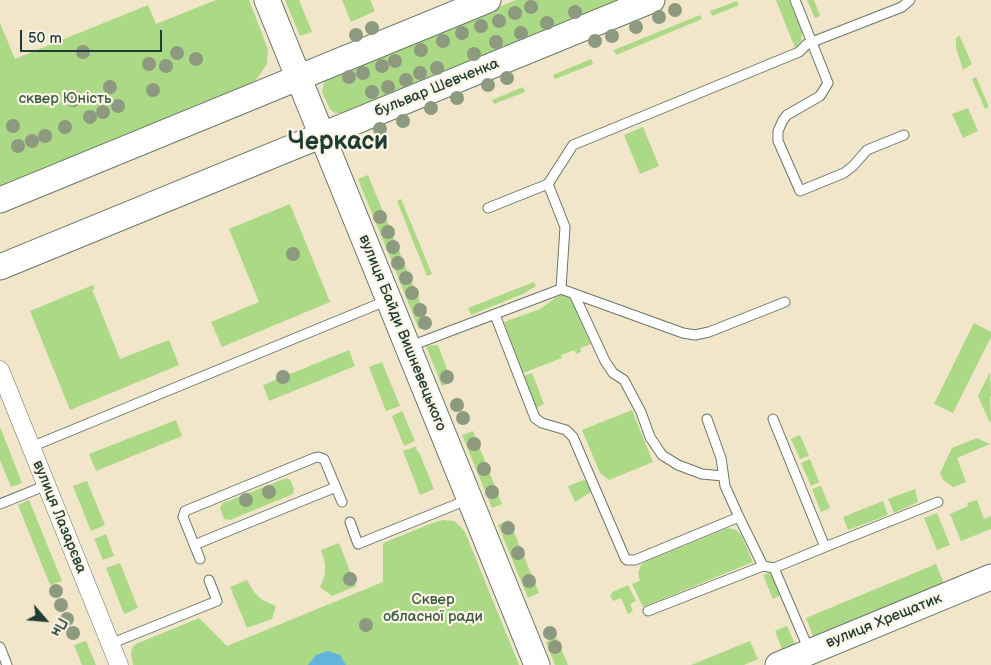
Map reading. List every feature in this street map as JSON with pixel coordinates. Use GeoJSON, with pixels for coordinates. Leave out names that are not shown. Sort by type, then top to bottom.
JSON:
{"type":"FeatureCollection","features":[{"type":"Feature","properties":{"kind":"main road","name":"вулиця Байди Вишневецького"},"geometry":{"type":"LineString","coordinates":[[267,0],[537,665]]}},
{"type":"Feature","properties":{"kind":"main road"},"geometry":{"type":"LineString","coordinates":[[0,200],[488,0]]}},
{"type":"Feature","properties":{"kind":"main road","name":"бульвар Шевченка"},"geometry":{"type":"LineString","coordinates":[[0,267],[652,0]]}},
{"type":"Feature","properties":{"kind":"main road","name":"вулиця Хрещатик"},"geometry":{"type":"LineString","coordinates":[[778,665],[991,578]]}},
{"type":"Feature","properties":{"kind":"street","name":"вулиця Лазарєва"},"geometry":{"type":"LineString","coordinates":[[0,370],[118,665]]}},
{"type":"Feature","properties":{"kind":"lane"},"geometry":{"type":"LineString","coordinates":[[795,0],[828,83],[820,96],[787,115],[780,125],[777,136],[800,191],[844,173],[867,150],[904,135]]}},
{"type":"Feature","properties":{"kind":"lane"},"geometry":{"type":"LineString","coordinates":[[488,208],[548,184],[569,150],[578,142],[797,53],[805,45],[902,7],[910,0]]}},
{"type":"Feature","properties":{"kind":"lane"},"geometry":{"type":"LineString","coordinates":[[548,184],[565,227],[561,289]]}},
{"type":"Feature","properties":{"kind":"lane"},"geometry":{"type":"LineString","coordinates":[[408,347],[561,289],[683,333],[695,335],[709,332],[785,302]]}},
{"type":"Feature","properties":{"kind":"lane"},"geometry":{"type":"LineString","coordinates":[[574,294],[605,361],[613,373],[624,380],[641,412],[650,437],[662,455],[673,462],[702,474],[723,476]]}},
{"type":"Feature","properties":{"kind":"lane"},"geometry":{"type":"LineString","coordinates":[[31,447],[389,300]]}},
{"type":"Feature","properties":{"kind":"lane"},"geometry":{"type":"LineString","coordinates":[[495,315],[534,418],[542,423],[566,430],[573,437],[625,558],[635,560],[739,517]]}},
{"type":"Feature","properties":{"kind":"lane"},"geometry":{"type":"LineString","coordinates":[[707,419],[721,458],[725,486],[763,566]]}},
{"type":"Feature","properties":{"kind":"lane"},"geometry":{"type":"LineString","coordinates":[[773,419],[825,547]]}},
{"type":"Feature","properties":{"kind":"lane"},"geometry":{"type":"LineString","coordinates":[[200,559],[183,517],[185,511],[314,458],[318,457],[324,460],[342,502]]}},
{"type":"Feature","properties":{"kind":"lane"},"geometry":{"type":"LineString","coordinates":[[0,504],[47,485]]}},
{"type":"Feature","properties":{"kind":"lane"},"geometry":{"type":"LineString","coordinates":[[194,544],[336,487]]}},
{"type":"Feature","properties":{"kind":"lane"},"geometry":{"type":"LineString","coordinates":[[350,522],[358,544],[470,499]]}},
{"type":"Feature","properties":{"kind":"lane"},"geometry":{"type":"LineString","coordinates":[[648,611],[763,566],[774,568],[938,502]]}},
{"type":"Feature","properties":{"kind":"lane"},"geometry":{"type":"LineString","coordinates":[[774,568],[810,652]]}},
{"type":"Feature","properties":{"kind":"lane"},"geometry":{"type":"LineString","coordinates":[[110,644],[217,601],[208,580]]}},
{"type":"Feature","properties":{"kind":"lane"},"geometry":{"type":"LineString","coordinates":[[0,647],[7,665]]}},
{"type":"Feature","properties":{"kind":"green space","name":"сквер Юність"},"geometry":{"type":"Polygon","coordinates":[[[216,0],[249,0],[268,49],[267,64],[256,80],[0,187],[0,23],[15,59],[148,5],[156,24],[216,0]]]}},
{"type":"Feature","properties":{"kind":"green space"},"geometry":{"type":"Polygon","coordinates":[[[285,0],[299,0],[312,32],[300,36],[285,0]]]}},
{"type":"Feature","properties":{"kind":"green space"},"geometry":{"type":"Polygon","coordinates":[[[342,0],[370,0],[375,11],[351,22],[342,0]]]}},
{"type":"Feature","properties":{"kind":"green space"},"geometry":{"type":"Polygon","coordinates":[[[516,0],[623,0],[343,113],[335,113],[330,109],[322,92],[324,81],[341,71],[516,0]]]}},
{"type":"Feature","properties":{"kind":"green space"},"geometry":{"type":"Polygon","coordinates":[[[776,0],[789,0],[802,32],[801,41],[795,48],[776,0]]]}},
{"type":"Feature","properties":{"kind":"green space"},"geometry":{"type":"Polygon","coordinates":[[[807,0],[814,0],[820,16],[815,18],[807,0]]]}},
{"type":"Feature","properties":{"kind":"green space"},"geometry":{"type":"Polygon","coordinates":[[[737,1],[739,5],[712,16],[710,11],[737,1]]]}},
{"type":"Feature","properties":{"kind":"green space"},"geometry":{"type":"Polygon","coordinates":[[[700,15],[702,19],[616,55],[614,50],[700,15]]]}},
{"type":"Feature","properties":{"kind":"green space"},"geometry":{"type":"Polygon","coordinates":[[[959,35],[972,64],[963,70],[956,47],[956,39],[959,35]]]}},
{"type":"Feature","properties":{"kind":"green space"},"geometry":{"type":"Polygon","coordinates":[[[591,59],[593,64],[555,79],[553,75],[591,59]]]}},
{"type":"Feature","properties":{"kind":"green space"},"geometry":{"type":"Polygon","coordinates":[[[976,77],[989,107],[985,109],[972,79],[976,77]]]}},
{"type":"Feature","properties":{"kind":"green space"},"geometry":{"type":"Polygon","coordinates":[[[523,87],[525,92],[494,104],[492,100],[523,87]]]}},
{"type":"Feature","properties":{"kind":"green space"},"geometry":{"type":"Polygon","coordinates":[[[968,108],[978,131],[963,138],[952,114],[968,108]]]}},
{"type":"Feature","properties":{"kind":"green space"},"geometry":{"type":"Polygon","coordinates":[[[643,127],[659,166],[640,174],[624,135],[643,127]]]}},
{"type":"Feature","properties":{"kind":"green space"},"geometry":{"type":"Polygon","coordinates":[[[368,175],[429,324],[419,329],[358,179],[368,175]]]}},
{"type":"Feature","properties":{"kind":"green space"},"geometry":{"type":"Polygon","coordinates":[[[401,199],[432,274],[427,276],[397,201],[401,199]]]}},
{"type":"Feature","properties":{"kind":"green space"},"geometry":{"type":"Polygon","coordinates":[[[290,204],[330,302],[222,347],[211,322],[259,302],[229,229],[290,204]]]}},
{"type":"Feature","properties":{"kind":"green space"},"geometry":{"type":"Polygon","coordinates":[[[534,282],[536,286],[525,293],[471,315],[468,308],[534,282]]]}},
{"type":"Feature","properties":{"kind":"green space"},"geometry":{"type":"Polygon","coordinates":[[[93,285],[95,289],[92,290],[120,359],[169,340],[179,365],[70,410],[30,311],[93,285]]]}},
{"type":"Feature","properties":{"kind":"green space"},"geometry":{"type":"Polygon","coordinates":[[[561,294],[570,297],[591,344],[580,348],[581,352],[576,354],[574,350],[561,355],[562,358],[523,373],[504,322],[540,309],[561,294]]]}},
{"type":"Feature","properties":{"kind":"green space"},"geometry":{"type":"Polygon","coordinates":[[[974,323],[991,332],[991,337],[953,413],[934,404],[974,323]]]}},
{"type":"Feature","properties":{"kind":"green space"},"geometry":{"type":"Polygon","coordinates":[[[438,345],[452,382],[442,386],[426,346],[438,345]]]}},
{"type":"Feature","properties":{"kind":"green space"},"geometry":{"type":"Polygon","coordinates":[[[349,350],[355,366],[269,401],[263,385],[349,350]]]}},
{"type":"Feature","properties":{"kind":"green space"},"geometry":{"type":"Polygon","coordinates":[[[382,362],[400,406],[386,411],[369,367],[382,362]]]}},
{"type":"Feature","properties":{"kind":"green space"},"geometry":{"type":"Polygon","coordinates":[[[990,372],[991,396],[991,422],[978,396],[990,372]]]}},
{"type":"Feature","properties":{"kind":"green space"},"geometry":{"type":"Polygon","coordinates":[[[532,373],[544,404],[536,408],[524,376],[532,373]]]}},
{"type":"Feature","properties":{"kind":"green space"},"geometry":{"type":"Polygon","coordinates":[[[632,410],[653,462],[609,480],[600,473],[582,430],[632,410]]]}},
{"type":"Feature","properties":{"kind":"green space"},"geometry":{"type":"Polygon","coordinates":[[[402,411],[415,441],[404,446],[392,416],[402,411]]]}},
{"type":"Feature","properties":{"kind":"green space"},"geometry":{"type":"Polygon","coordinates":[[[176,420],[182,436],[96,471],[89,454],[176,420]]]}},
{"type":"Feature","properties":{"kind":"green space"},"geometry":{"type":"Polygon","coordinates":[[[0,427],[22,483],[11,487],[0,460],[0,427]]]}},
{"type":"Feature","properties":{"kind":"green space"},"geometry":{"type":"Polygon","coordinates":[[[473,431],[502,504],[492,508],[462,435],[473,431]]]}},
{"type":"Feature","properties":{"kind":"green space"},"geometry":{"type":"Polygon","coordinates":[[[800,435],[809,456],[800,459],[791,439],[800,435]]]}},
{"type":"Feature","properties":{"kind":"green space"},"geometry":{"type":"Polygon","coordinates":[[[977,438],[990,444],[957,458],[966,482],[953,487],[943,480],[940,473],[952,448],[977,438]]]}},
{"type":"Feature","properties":{"kind":"green space"},"geometry":{"type":"Polygon","coordinates":[[[417,446],[416,449],[419,452],[434,489],[420,495],[403,451],[417,446]]]}},
{"type":"Feature","properties":{"kind":"green space"},"geometry":{"type":"Polygon","coordinates":[[[810,459],[819,482],[811,486],[801,463],[810,459]]]}},
{"type":"Feature","properties":{"kind":"green space"},"geometry":{"type":"Polygon","coordinates":[[[287,478],[291,481],[294,489],[293,494],[230,520],[224,519],[220,508],[223,503],[287,478]]]}},
{"type":"Feature","properties":{"kind":"green space"},"geometry":{"type":"Polygon","coordinates":[[[584,480],[591,492],[575,502],[568,486],[584,480]]]}},
{"type":"Feature","properties":{"kind":"green space"},"geometry":{"type":"Polygon","coordinates":[[[87,481],[105,525],[91,531],[73,486],[87,481]]]}},
{"type":"Feature","properties":{"kind":"green space"},"geometry":{"type":"Polygon","coordinates":[[[821,486],[830,508],[821,512],[812,489],[821,486]]]}},
{"type":"Feature","properties":{"kind":"green space"},"geometry":{"type":"Polygon","coordinates":[[[915,489],[918,502],[894,513],[888,499],[915,489]]]}},
{"type":"Feature","properties":{"kind":"green space"},"geometry":{"type":"Polygon","coordinates":[[[29,500],[62,581],[50,585],[18,505],[29,500]]]}},
{"type":"Feature","properties":{"kind":"green space"},"geometry":{"type":"Polygon","coordinates":[[[977,500],[984,519],[991,516],[991,529],[961,541],[950,514],[968,506],[967,503],[977,500]]]}},
{"type":"Feature","properties":{"kind":"green space"},"geometry":{"type":"Polygon","coordinates":[[[883,501],[888,515],[848,530],[843,517],[883,501]]]}},
{"type":"Feature","properties":{"kind":"green space"},"geometry":{"type":"Polygon","coordinates":[[[937,513],[950,545],[937,550],[924,518],[937,513]]]}},
{"type":"Feature","properties":{"kind":"green space","name":"Сквер обласної ради"},"geometry":{"type":"Polygon","coordinates":[[[444,520],[454,521],[465,532],[519,665],[133,665],[131,654],[132,648],[136,644],[199,618],[227,646],[383,582],[383,543],[444,520]]]}},
{"type":"Feature","properties":{"kind":"green space"},"geometry":{"type":"Polygon","coordinates":[[[509,520],[539,593],[528,598],[498,525],[509,520]]]}},
{"type":"Feature","properties":{"kind":"green space"},"geometry":{"type":"Polygon","coordinates":[[[728,528],[736,530],[741,535],[753,562],[643,607],[632,584],[640,581],[638,573],[641,565],[728,528]]]}},
{"type":"Feature","properties":{"kind":"green space"},"geometry":{"type":"Polygon","coordinates":[[[106,534],[114,556],[103,560],[94,539],[106,534]]]}},
{"type":"Feature","properties":{"kind":"green space"},"geometry":{"type":"Polygon","coordinates":[[[339,543],[356,586],[332,596],[320,587],[325,575],[325,563],[321,550],[339,543]]]}},
{"type":"Feature","properties":{"kind":"green space"},"geometry":{"type":"Polygon","coordinates":[[[120,563],[138,608],[124,614],[106,568],[120,563]]]}},
{"type":"Feature","properties":{"kind":"green space"},"geometry":{"type":"Polygon","coordinates":[[[936,564],[944,583],[813,636],[806,618],[936,564]]]}},
{"type":"Feature","properties":{"kind":"green space"},"geometry":{"type":"Polygon","coordinates":[[[770,573],[781,595],[773,599],[763,575],[770,573]]]}},
{"type":"Feature","properties":{"kind":"green space"},"geometry":{"type":"Polygon","coordinates":[[[247,580],[254,592],[262,600],[276,606],[272,619],[247,628],[230,587],[247,580]]]}},
{"type":"Feature","properties":{"kind":"green space"},"geometry":{"type":"Polygon","coordinates":[[[628,585],[636,601],[630,604],[633,611],[628,614],[621,598],[613,601],[610,595],[628,585]]]}},
{"type":"Feature","properties":{"kind":"green space"},"geometry":{"type":"Polygon","coordinates":[[[787,626],[795,644],[782,649],[775,631],[787,626]]]}},
{"type":"Feature","properties":{"kind":"green space"},"geometry":{"type":"Polygon","coordinates":[[[556,637],[568,665],[555,665],[546,642],[556,637]]]}},
{"type":"Feature","properties":{"kind":"green space"},"geometry":{"type":"Polygon","coordinates":[[[86,641],[96,665],[82,665],[74,645],[86,641]]]}},
{"type":"Feature","properties":{"kind":"green space"},"geometry":{"type":"Polygon","coordinates":[[[750,641],[758,659],[744,665],[691,665],[750,641]]]}},
{"type":"Feature","properties":{"kind":"water"},"geometry":{"type":"Polygon","coordinates":[[[328,651],[340,655],[346,665],[308,665],[316,655],[328,651]]]}},
{"type":"Feature","properties":{"kind":"district","name":"Черкаси"},"geometry":{"type":"Point","coordinates":[338,143]}}]}
